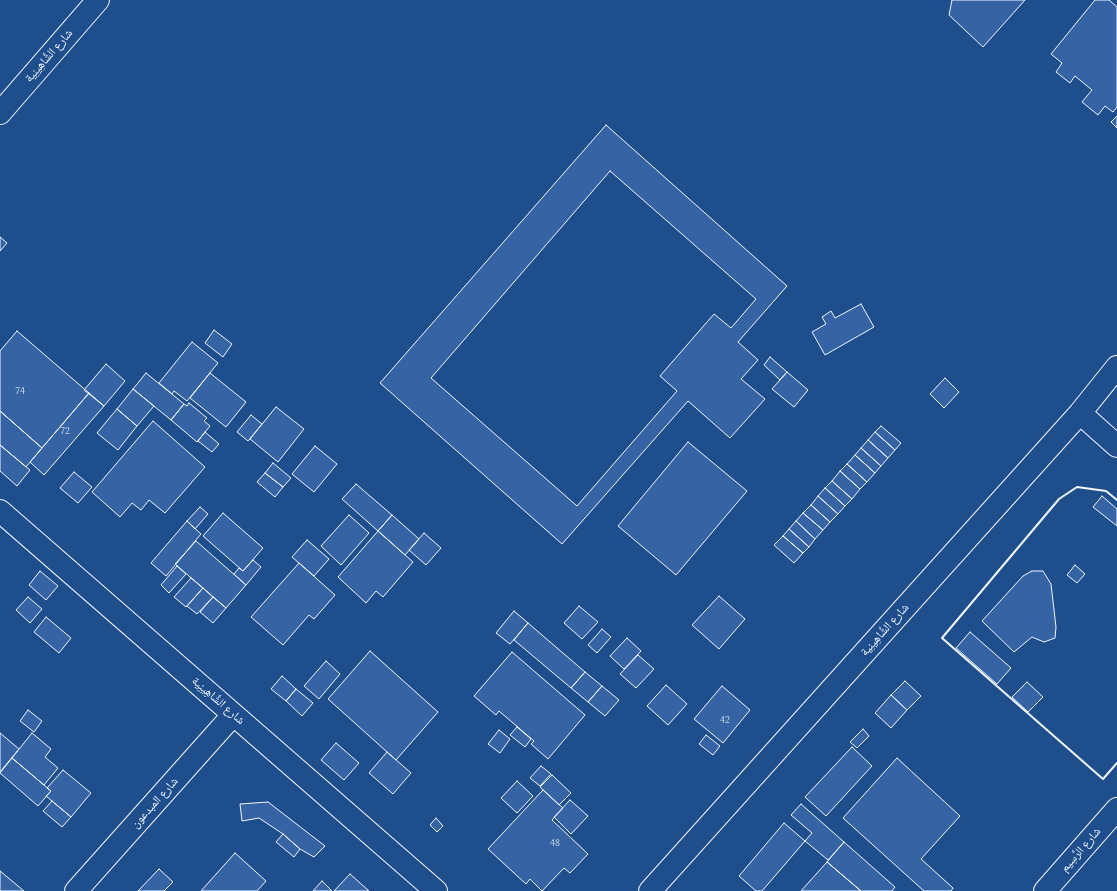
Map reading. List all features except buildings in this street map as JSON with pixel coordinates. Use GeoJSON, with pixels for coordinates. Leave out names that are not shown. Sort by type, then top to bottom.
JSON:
{"type":"FeatureCollection","features":[{"type":"Feature","properties":{"kind":"street","name":"شارع الشَّاهِينِية"},"geometry":{"type":"LineString","coordinates":[[0,113],[98,0]]}},
{"type":"Feature","properties":{"kind":"street","name":"شارع الشَّاهِينِية"},"geometry":{"type":"LineString","coordinates":[[650,891],[1080,413],[1117,367]]}},
{"type":"Feature","properties":{"kind":"street"},"geometry":{"type":"LineString","coordinates":[[1080,413],[1117,446]]}},
{"type":"Feature","properties":{"kind":"street","name":"شارع الشَّاهِينِية"},"geometry":{"type":"LineString","coordinates":[[0,511],[436,891]]}},
{"type":"Feature","properties":{"kind":"street","name":"شارع المبدعون"},"geometry":{"type":"LineString","coordinates":[[76,891],[233,715]]}},
{"type":"Feature","properties":{"kind":"street","name":"شارع الرَّسِيم"},"geometry":{"type":"LineString","coordinates":[[1045,891],[1117,809]]}},
{"type":"Feature","properties":{"kind":"wall"},"geometry":{"type":"LineString","coordinates":[[1117,500],[1106,491],[1077,487],[1059,499],[942,638],[1103,779],[1117,763]]}}]}
